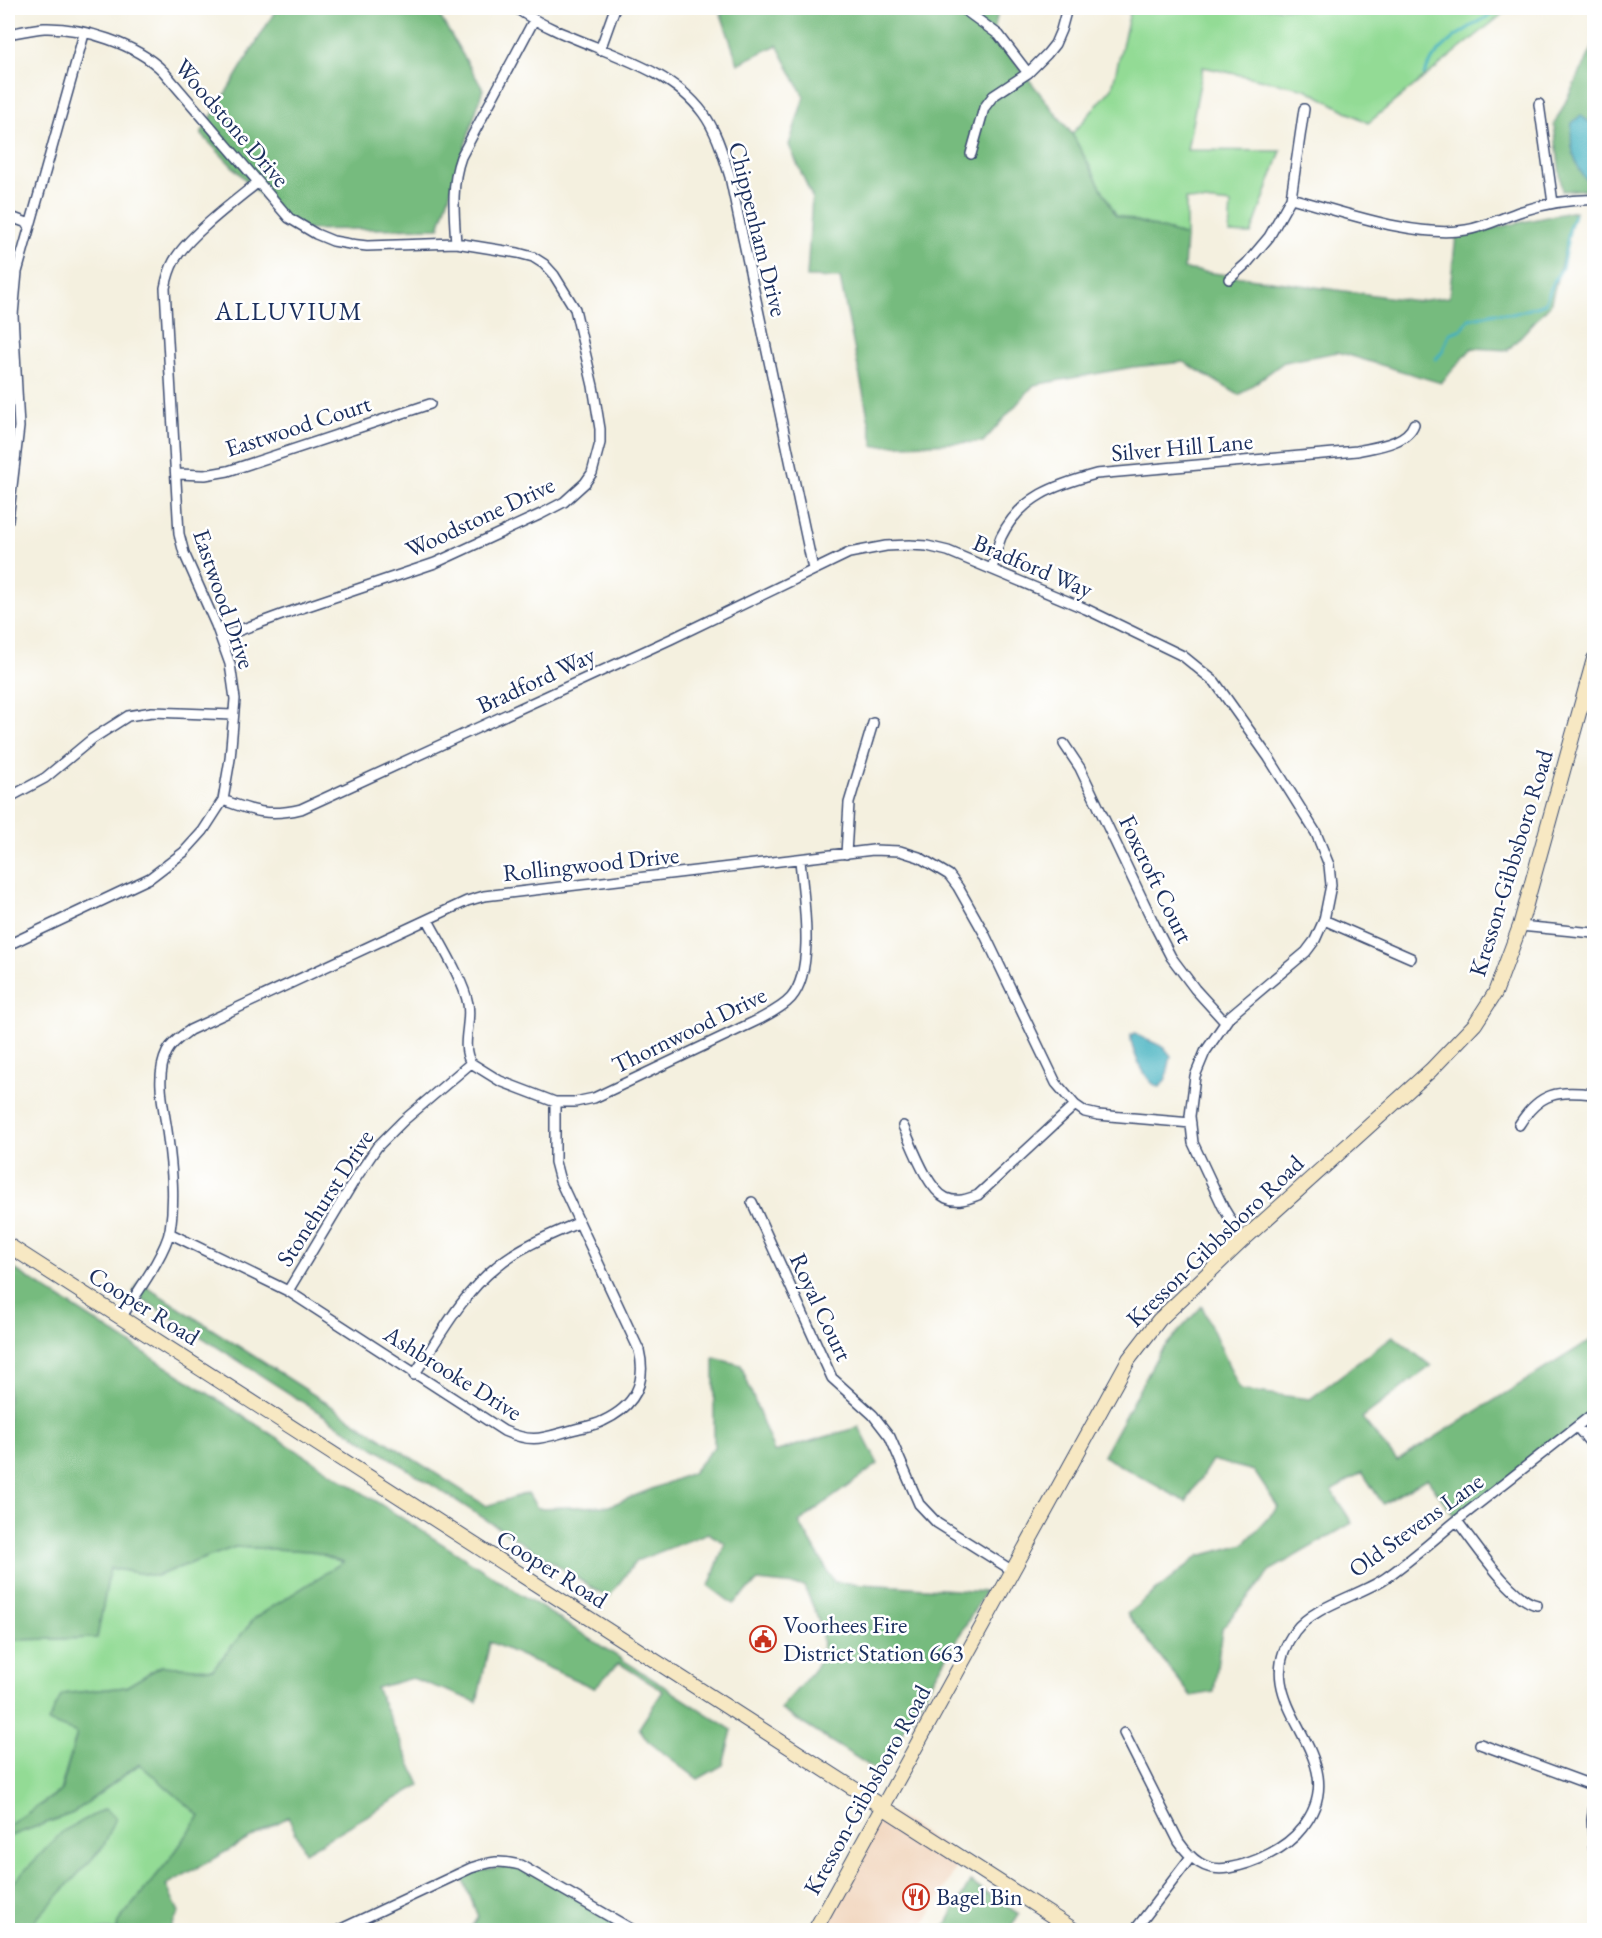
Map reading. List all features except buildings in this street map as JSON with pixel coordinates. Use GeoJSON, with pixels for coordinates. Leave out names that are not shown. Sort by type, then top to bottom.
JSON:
{"type":"FeatureCollection","features":[{"type":"Feature","properties":{"kind":"street","name":"Chippenham Drive"},"geometry":{"type":"LineString","coordinates":[[516,8],[562,35],[655,73],[680,89],[705,115],[721,147],[730,177],[813,569]]}},
{"type":"Feature","properties":{"kind":"street"},"geometry":{"type":"LineString","coordinates":[[600,50],[615,8]]}},
{"type":"Feature","properties":{"kind":"street"},"geometry":{"type":"LineString","coordinates":[[962,8],[999,35],[1028,73]]}},
{"type":"Feature","properties":{"kind":"street"},"geometry":{"type":"LineString","coordinates":[[971,154],[984,108],[993,96],[1028,73],[1055,44],[1067,8]]}},
{"type":"Feature","properties":{"kind":"street"},"geometry":{"type":"LineString","coordinates":[[456,243],[454,199],[456,169],[534,20]]}},
{"type":"Feature","properties":{"kind":"street","name":"Woodstone Drive"},"geometry":{"type":"LineString","coordinates":[[8,34],[42,28],[60,29],[132,49],[153,61],[289,218],[333,241],[367,246],[456,243],[533,257],[554,275],[575,309],[593,386],[600,429],[600,443],[592,472],[585,483],[564,502],[461,552],[220,638]]}},
{"type":"Feature","properties":{"kind":"street"},"geometry":{"type":"LineString","coordinates":[[8,520],[19,428],[13,315],[17,272],[84,34]]}},
{"type":"Feature","properties":{"kind":"street"},"geometry":{"type":"LineString","coordinates":[[1539,104],[1553,203]]}},
{"type":"Feature","properties":{"kind":"street"},"geometry":{"type":"LineString","coordinates":[[1229,279],[1247,263],[1269,237],[1291,198],[1304,109]]}},
{"type":"Feature","properties":{"kind":"street","name":"Eastwood Drive"},"geometry":{"type":"LineString","coordinates":[[8,945],[150,878],[184,852],[203,831],[223,800],[230,759],[235,699],[230,664],[184,553],[177,520],[165,288],[175,258],[215,218],[257,183]]}},
{"type":"Feature","properties":{"kind":"street"},"geometry":{"type":"LineString","coordinates":[[1291,198],[1428,232],[1446,233],[1479,228],[1523,211],[1553,203],[1594,200]]}},
{"type":"Feature","properties":{"kind":"street"},"geometry":{"type":"LineString","coordinates":[[8,216],[30,224]]}},
{"type":"Feature","properties":{"kind":"street","name":"Eastwood Court"},"geometry":{"type":"LineString","coordinates":[[176,474],[205,475],[228,471],[430,404]]}},
{"type":"Feature","properties":{"kind":"street","name":"Silver Hill Lane"},"geometry":{"type":"LineString","coordinates":[[992,569],[1000,539],[1012,520],[1040,495],[1057,485],[1096,474],[1357,451],[1385,445],[1402,437],[1412,431],[1414,424]]}},
{"type":"Feature","properties":{"kind":"street","name":"Bradford Way"},"geometry":{"type":"LineString","coordinates":[[223,800],[252,811],[269,814],[301,809],[671,639],[849,553],[886,546],[927,546],[948,551],[1086,609],[1184,656],[1215,682],[1269,758],[1316,833],[1329,865],[1331,885],[1324,920],[1315,940],[1306,952],[1230,1016],[1205,1052],[1195,1076],[1191,1123],[1193,1143],[1207,1175],[1243,1240]]}},
{"type":"Feature","properties":{"kind":"street","name":"Kresson-Gibbsboro Road"},"geometry":{"type":"LineString","coordinates":[[815,1930],[1129,1359],[1159,1320],[1243,1240],[1431,1070],[1474,1024],[1499,983],[1520,926],[1594,659]]}},
{"type":"Feature","properties":{"kind":"street"},"geometry":{"type":"LineString","coordinates":[[8,798],[45,778],[92,740],[128,716],[152,712],[233,715]]}},
{"type":"Feature","properties":{"kind":"street"},"geometry":{"type":"LineString","coordinates":[[846,854],[849,803],[873,723]]}},
{"type":"Feature","properties":{"kind":"street","name":"Foxcroft Court"},"geometry":{"type":"LineString","coordinates":[[1064,744],[1080,768],[1171,957],[1195,989],[1225,1022]]}},
{"type":"Feature","properties":{"kind":"street","name":"Rollingwood Drive"},"geometry":{"type":"LineString","coordinates":[[121,1318],[165,1246],[169,1233],[173,1184],[160,1075],[168,1050],[190,1030],[467,901],[484,896],[873,850],[900,851],[920,857],[949,875],[958,887],[984,933],[1056,1083],[1075,1105],[1085,1112],[1098,1115],[1191,1123]]}},
{"type":"Feature","properties":{"kind":"street","name":"Thornwood Drive"},"geometry":{"type":"LineString","coordinates":[[471,1063],[500,1081],[555,1102],[575,1102],[594,1098],[781,1007],[798,987],[806,962],[800,860]]}},
{"type":"Feature","properties":{"kind":"street"},"geometry":{"type":"LineString","coordinates":[[428,920],[469,1005],[466,1047],[471,1063]]}},
{"type":"Feature","properties":{"kind":"street"},"geometry":{"type":"LineString","coordinates":[[1324,920],[1411,958]]}},
{"type":"Feature","properties":{"kind":"street"},"geometry":{"type":"LineString","coordinates":[[1520,926],[1594,933]]}},
{"type":"Feature","properties":{"kind":"street","name":"Stonehurst Drive"},"geometry":{"type":"LineString","coordinates":[[288,1291],[377,1147],[403,1121],[471,1063]]}},
{"type":"Feature","properties":{"kind":"street"},"geometry":{"type":"LineString","coordinates":[[1519,1125],[1528,1111],[1550,1096],[1563,1091],[1594,1094]]}},
{"type":"Feature","properties":{"kind":"street","name":"Ashbrooke Drive"},"geometry":{"type":"LineString","coordinates":[[169,1233],[288,1291],[414,1375],[504,1431],[520,1438],[533,1440],[603,1422],[623,1409],[640,1386],[643,1374],[642,1361],[639,1350],[560,1181],[555,1162],[555,1102]]}},
{"type":"Feature","properties":{"kind":"street"},"geometry":{"type":"LineString","coordinates":[[903,1126],[928,1179],[936,1190],[944,1198],[965,1200],[978,1195],[1075,1105]]}},
{"type":"Feature","properties":{"kind":"street","name":"Royal Court"},"geometry":{"type":"LineString","coordinates":[[752,1202],[832,1378],[873,1415],[890,1437],[919,1504],[937,1523],[1013,1571]]}},
{"type":"Feature","properties":{"kind":"street"},"geometry":{"type":"LineString","coordinates":[[414,1375],[463,1302],[490,1272],[512,1256],[578,1223]]}},
{"type":"Feature","properties":{"kind":"street","name":"Cooper Road"},"geometry":{"type":"LineString","coordinates":[[8,1245],[1074,1930]]}},
{"type":"Feature","properties":{"kind":"street","name":"Old Stevens Lane"},"geometry":{"type":"LineString","coordinates":[[1190,1858],[1206,1867],[1227,1868],[1271,1854],[1294,1838],[1315,1810],[1320,1785],[1314,1761],[1285,1698],[1281,1682],[1280,1668],[1287,1645],[1296,1630],[1308,1619],[1385,1578],[1594,1413]]}},
{"type":"Feature","properties":{"kind":"street"},"geometry":{"type":"LineString","coordinates":[[1577,1427],[1594,1447]]}},
{"type":"Feature","properties":{"kind":"street"},"geometry":{"type":"LineString","coordinates":[[1457,1521],[1511,1590],[1523,1600],[1537,1605]]}},
{"type":"Feature","properties":{"kind":"street"},"geometry":{"type":"LineString","coordinates":[[1124,1733],[1179,1842],[1190,1858],[1135,1930]]}},
{"type":"Feature","properties":{"kind":"street"},"geometry":{"type":"LineString","coordinates":[[1480,1744],[1594,1786]]}},
{"type":"Feature","properties":{"kind":"street"},"geometry":{"type":"LineString","coordinates":[[1594,1806],[1592,1835],[1594,1852]]}},
{"type":"Feature","properties":{"kind":"street"},"geometry":{"type":"LineString","coordinates":[[345,1929],[471,1868],[491,1861],[502,1861],[520,1865],[633,1930]]}},
{"type":"Feature","properties":{"kind":"shaded area"},"geometry":{"type":"Polygon","coordinates":[[[883,1807],[962,1858],[921,1930],[815,1930],[883,1807]]]}},
{"type":"Feature","properties":{"kind":"green space"},"geometry":{"type":"Polygon","coordinates":[[[277,8],[435,8],[483,89],[439,228],[294,230],[201,134],[277,8]]]}},
{"type":"Feature","properties":{"kind":"green space"},"geometry":{"type":"Polygon","coordinates":[[[719,8],[999,8],[993,34],[1072,134],[1116,215],[1186,236],[1184,269],[1417,301],[1449,297],[1456,236],[1575,211],[1550,305],[1508,350],[1472,348],[1441,383],[1338,352],[1284,362],[1239,395],[1184,362],[1133,367],[1034,385],[983,442],[874,446],[840,278],[807,277],[812,197],[789,145],[804,97],[777,45],[738,64],[719,8]]]}},
{"type":"Feature","properties":{"kind":"green space"},"geometry":{"type":"Polygon","coordinates":[[[1131,8],[1510,8],[1368,123],[1306,89],[1203,67],[1187,150],[1281,151],[1251,234],[1229,233],[1231,204],[1186,199],[1186,236],[1116,215],[1072,134],[1112,88],[1131,8]]]}},
{"type":"Feature","properties":{"kind":"green space"},"geometry":{"type":"Polygon","coordinates":[[[1594,45],[1594,189],[1562,191],[1554,125],[1594,45]]]}},
{"type":"Feature","properties":{"kind":"green space"},"geometry":{"type":"Polygon","coordinates":[[[8,1265],[732,1730],[723,1765],[698,1779],[648,1741],[639,1728],[663,1691],[619,1663],[594,1688],[490,1642],[477,1702],[412,1678],[376,1688],[420,1785],[305,1852],[288,1817],[166,1885],[179,1912],[170,1930],[117,1930],[118,1922],[171,1858],[200,1816],[139,1764],[73,1813],[8,1837],[8,1826],[61,1791],[77,1733],[48,1722],[62,1694],[126,1687],[161,1666],[213,1669],[255,1618],[343,1562],[311,1551],[235,1547],[156,1576],[110,1568],[97,1638],[8,1640],[8,1265]]]}},
{"type":"Feature","properties":{"kind":"green space"},"geometry":{"type":"Polygon","coordinates":[[[139,1282],[486,1506],[528,1493],[537,1508],[609,1506],[692,1473],[714,1447],[714,1358],[741,1365],[774,1452],[859,1427],[878,1464],[799,1522],[834,1582],[985,1592],[879,1772],[780,1709],[819,1662],[822,1652],[822,1633],[804,1586],[758,1581],[733,1604],[709,1586],[725,1543],[708,1533],[636,1561],[608,1598],[133,1293],[139,1282]]]}},
{"type":"Feature","properties":{"kind":"green space"},"geometry":{"type":"Polygon","coordinates":[[[1202,1306],[1240,1390],[1310,1399],[1393,1336],[1431,1366],[1362,1418],[1397,1461],[1594,1338],[1594,1411],[1457,1520],[1427,1478],[1383,1504],[1362,1472],[1332,1491],[1352,1523],[1271,1570],[1222,1628],[1214,1692],[1191,1696],[1127,1614],[1199,1556],[1244,1544],[1278,1507],[1254,1471],[1212,1460],[1186,1502],[1103,1456],[1159,1353],[1202,1306]]]}},
{"type":"Feature","properties":{"kind":"green space"},"geometry":{"type":"Polygon","coordinates":[[[235,1547],[311,1551],[344,1562],[255,1618],[213,1669],[161,1666],[126,1687],[62,1694],[77,1733],[60,1791],[8,1826],[8,1640],[97,1638],[110,1568],[156,1576],[235,1547]]]}},
{"type":"Feature","properties":{"kind":"green space"},"geometry":{"type":"Polygon","coordinates":[[[140,1764],[200,1816],[171,1858],[118,1922],[117,1930],[8,1930],[8,1837],[73,1813],[140,1764]]]}},
{"type":"Feature","properties":{"kind":"green space"},"geometry":{"type":"Polygon","coordinates":[[[105,1809],[116,1818],[103,1847],[26,1930],[8,1930],[8,1888],[63,1831],[105,1809]]]}},
{"type":"Feature","properties":{"kind":"green space"},"geometry":{"type":"Polygon","coordinates":[[[521,1864],[632,1930],[469,1930],[478,1917],[461,1873],[521,1864]]]}},
{"type":"Feature","properties":{"kind":"green space"},"geometry":{"type":"Polygon","coordinates":[[[970,1882],[1019,1914],[1009,1930],[943,1930],[970,1882]]]}},
{"type":"Feature","properties":{"kind":"water"},"geometry":{"type":"Polygon","coordinates":[[[1581,115],[1594,128],[1594,183],[1588,183],[1583,176],[1572,148],[1572,123],[1581,115]]]}},
{"type":"Feature","properties":{"kind":"water"},"geometry":{"type":"Polygon","coordinates":[[[1135,1033],[1164,1048],[1171,1056],[1166,1079],[1160,1087],[1150,1080],[1140,1065],[1131,1041],[1131,1035],[1135,1033]]]}},
{"type":"Feature","properties":{"kind":"waterway"},"geometry":{"type":"LineString","coordinates":[[1424,75],[1430,63],[1447,43],[1503,8]]}},
{"type":"Feature","properties":{"kind":"waterway"},"geometry":{"type":"LineString","coordinates":[[1436,359],[1442,352],[1450,333],[1462,329],[1469,319],[1495,313],[1512,314],[1545,303],[1562,268],[1574,215]]}},
{"type":"Feature","properties":{"kind":"place","name":"Voorhees Fire District Station 663"},"geometry":{"type":"Point","coordinates":[763,1639]}},
{"type":"Feature","properties":{"kind":"place","name":"Bagel Bin"},"geometry":{"type":"Point","coordinates":[916,1897]}},
{"type":"Feature","properties":{"kind":"district","name":"ALLUVIUM"},"geometry":{"type":"Point","coordinates":[289,311]}}]}
